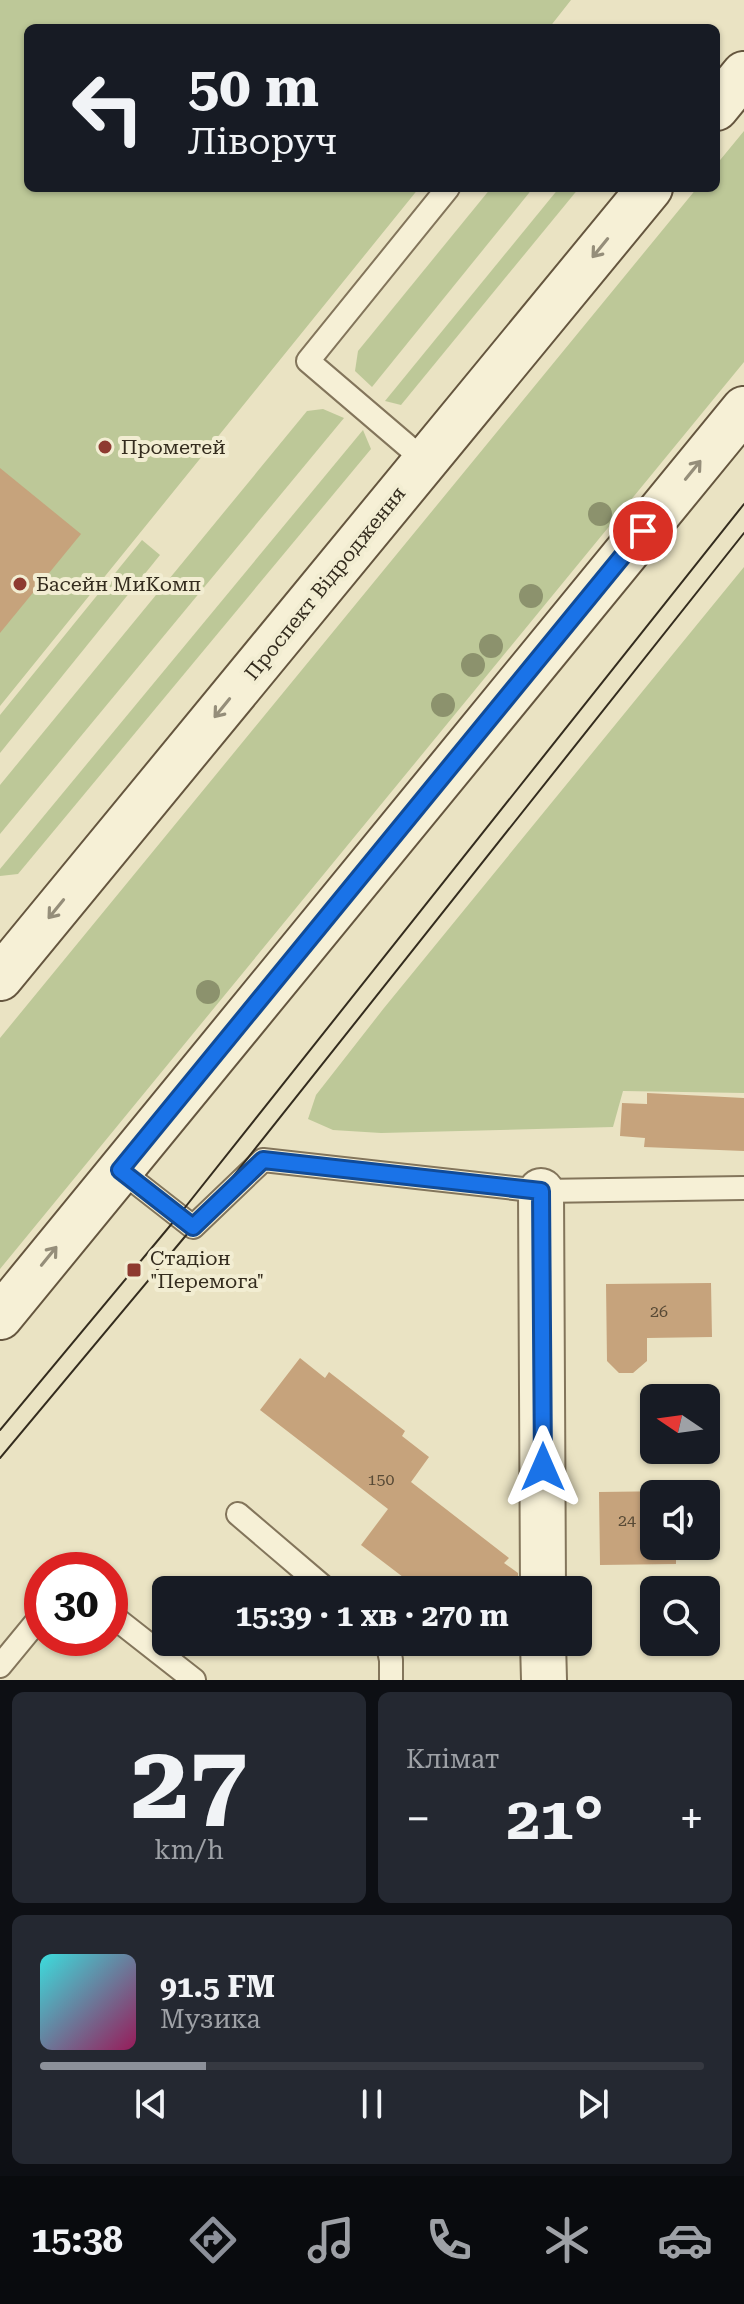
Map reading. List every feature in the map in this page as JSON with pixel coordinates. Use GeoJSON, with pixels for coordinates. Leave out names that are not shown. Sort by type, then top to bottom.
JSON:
{"type":"FeatureCollection","features":[{"type":"Feature","properties":{"kind":"main road"},"geometry":{"type":"LineString","coordinates":[[720,103],[744,74]]}},
{"type":"Feature","properties":{"kind":"main road","name":"Проспект Відродження"},"geometry":{"type":"LineString","coordinates":[[7,956],[425,461],[647,192]]}},
{"type":"Feature","properties":{"kind":"main road"},"geometry":{"type":"LineString","coordinates":[[0,1317],[744,409]]}},
{"type":"Feature","properties":{"kind":"main road"},"geometry":{"type":"LineString","coordinates":[[541,1191],[543,1576]]}},
{"type":"Feature","properties":{"kind":"main road"},"geometry":{"type":"LineString","coordinates":[[543,1656],[544,1680]]}},
{"type":"Feature","properties":{"kind":"lane"},"geometry":{"type":"LineString","coordinates":[[425,461],[308,361],[445,192]]}},
{"type":"Feature","properties":{"kind":"lane"},"geometry":{"type":"LineString","coordinates":[[120,1170],[193,1227],[263,1160],[541,1191],[744,1188]]}},
{"type":"Feature","properties":{"kind":"lane"},"geometry":{"type":"LineString","coordinates":[[238,1514],[311,1576]]}},
{"type":"Feature","properties":{"kind":"lane"},"geometry":{"type":"LineString","coordinates":[[128,1628],[194,1680]]}},
{"type":"Feature","properties":{"kind":"lane"},"geometry":{"type":"LineString","coordinates":[[0,1666],[24,1637]]}},
{"type":"Feature","properties":{"kind":"lane"},"geometry":{"type":"LineString","coordinates":[[390,1656],[391,1680]]}},
{"type":"Feature","properties":{"kind":"green space","name":"Прометей"},"geometry":{"type":"Polygon","coordinates":[[[0,0],[571,0],[552,24],[24,24],[24,192],[416,192],[0,706],[0,0]]]}},
{"type":"Feature","properties":{"kind":"green space"},"geometry":{"type":"Polygon","coordinates":[[[744,131],[744,362],[0,1269],[0,1038],[694,192],[720,192],[720,160],[744,131]]]}},
{"type":"Feature","properties":{"kind":"green space"},"geometry":{"type":"Polygon","coordinates":[[[488,192],[530,192],[372,387],[355,371],[358,351],[488,192]]]}},
{"type":"Feature","properties":{"kind":"green space"},"geometry":{"type":"Polygon","coordinates":[[[556,192],[576,192],[401,405],[385,401],[556,192]]]}},
{"type":"Feature","properties":{"kind":"green space"},"geometry":{"type":"Polygon","coordinates":[[[323,409],[344,418],[0,834],[0,785],[307,411],[323,409]]]}},
{"type":"Feature","properties":{"kind":"green space"},"geometry":{"type":"Polygon","coordinates":[[[363,430],[371,449],[18,874],[0,876],[0,869],[363,430]]]}},
{"type":"Feature","properties":{"kind":"green space"},"geometry":{"type":"Polygon","coordinates":[[[142,540],[160,555],[0,753],[0,715],[142,540]]]}},
{"type":"Feature","properties":{"kind":"green space"},"geometry":{"type":"Polygon","coordinates":[[[744,567],[744,1093],[623,1091],[613,1127],[381,1133],[333,1130],[308,1119],[316,1095],[384,1008],[744,567]]]}},
{"type":"Feature","properties":{"kind":"building","name":"Басейн МиКомп"},"geometry":{"type":"Polygon","coordinates":[[[0,468],[81,534],[0,633],[0,468]]]}},
{"type":"Feature","properties":{"kind":"building"},"geometry":{"type":"Polygon","coordinates":[[[647,1093],[744,1098],[744,1151],[644,1147],[645,1138],[620,1136],[622,1103],[647,1104],[647,1093]]]}},
{"type":"Feature","properties":{"kind":"building"},"geometry":{"type":"Polygon","coordinates":[[[711,1283],[712,1337],[647,1338],[647,1361],[633,1373],[619,1373],[607,1361],[606,1284],[711,1283]]]}},
{"type":"Feature","properties":{"kind":"building"},"geometry":{"type":"Polygon","coordinates":[[[300,1358],[325,1378],[329,1372],[405,1431],[402,1436],[429,1457],[411,1482],[509,1558],[504,1563],[518,1576],[402,1576],[361,1545],[388,1509],[260,1410],[300,1358]]]}},
{"type":"Feature","properties":{"kind":"building"},"geometry":{"type":"Polygon","coordinates":[[[640,1491],[640,1560],[676,1560],[676,1564],[600,1565],[599,1492],[640,1491]]]}},
{"type":"Feature","properties":{"kind":"tram line"},"geometry":{"type":"LineString","coordinates":[[0,1430],[179,1215],[744,504]]}},
{"type":"Feature","properties":{"kind":"tram line"},"geometry":{"type":"LineString","coordinates":[[0,1458],[193,1227],[744,533]]}},
{"type":"Feature","properties":{"kind":"place","name":"Прометей"},"geometry":{"type":"Point","coordinates":[105,447]}},
{"type":"Feature","properties":{"kind":"place","name":"Басейн МиКомп"},"geometry":{"type":"Point","coordinates":[20,584]}},
{"type":"Feature","properties":{"kind":"place","name":"Стадіон \"Перемога\""},"geometry":{"type":"Point","coordinates":[134,1270]}},
{"type":"Feature","properties":{"kind":"route"},"geometry":{"type":"LineString","coordinates":[[543,1467],[541,1191],[263,1160],[193,1227],[120,1170],[643,531]]}}]}
